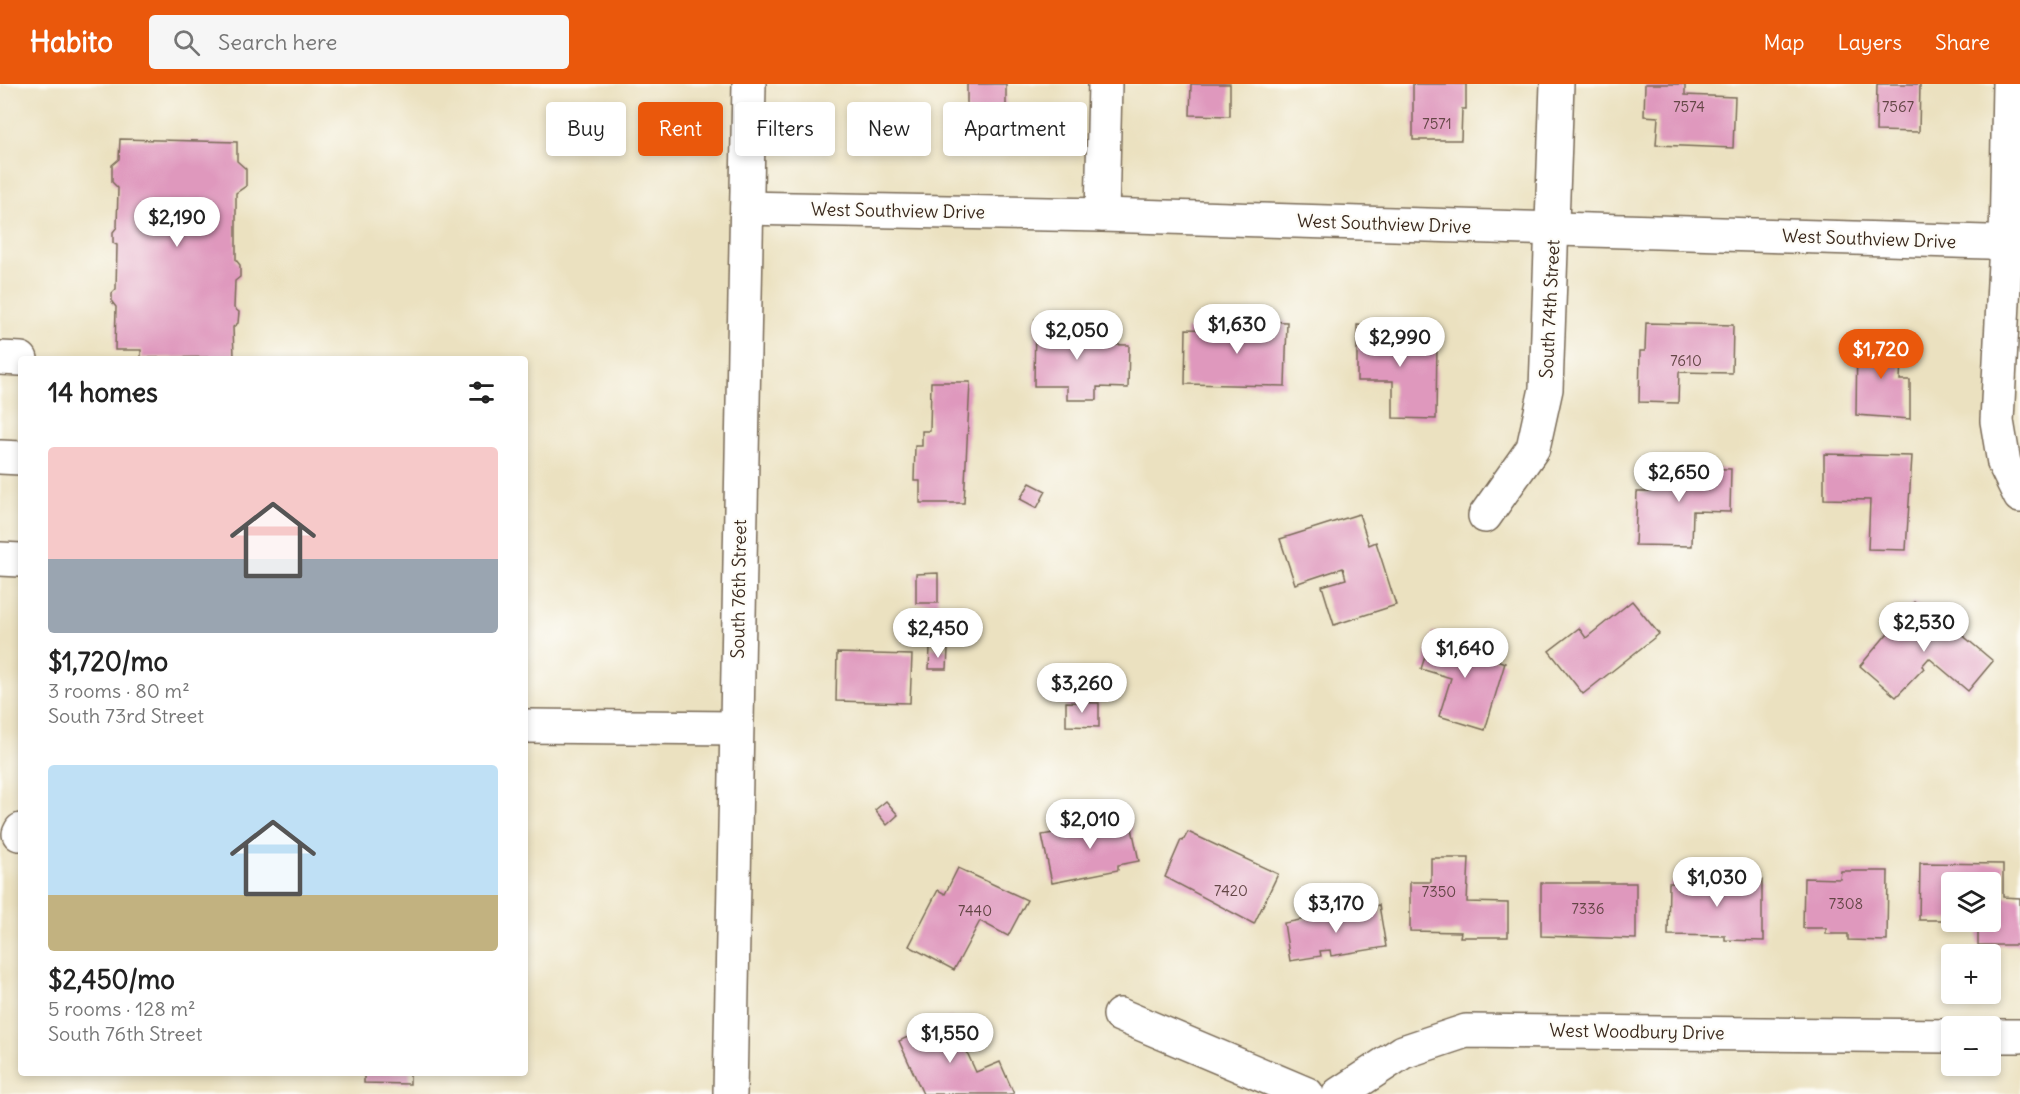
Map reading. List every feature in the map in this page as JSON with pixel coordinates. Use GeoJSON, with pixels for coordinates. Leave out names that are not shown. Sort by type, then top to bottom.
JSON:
{"type":"FeatureCollection","features":[{"type":"Feature","properties":{"kind":"street","name":"South 76th Street"},"geometry":{"type":"LineString","coordinates":[[730,1094],[749,84]]}},
{"type":"Feature","properties":{"kind":"street"},"geometry":{"type":"LineString","coordinates":[[1102,216],[1105,84]]}},
{"type":"Feature","properties":{"kind":"street","name":"South 74th Street"},"geometry":{"type":"LineString","coordinates":[[1485,516],[1533,448],[1546,389],[1554,229],[1557,84]]}},
{"type":"Feature","properties":{"kind":"street"},"geometry":{"type":"LineString","coordinates":[[2009,84],[2013,243],[1997,421],[2004,464],[2020,496]]}},
{"type":"Feature","properties":{"kind":"street","name":"West Southview Drive"},"geometry":{"type":"LineString","coordinates":[[747,208],[1102,216],[2013,243]]}},
{"type":"Feature","properties":{"kind":"street"},"geometry":{"type":"LineString","coordinates":[[0,358],[18,359]]}},
{"type":"Feature","properties":{"kind":"street"},"geometry":{"type":"LineString","coordinates":[[0,457],[18,458]]}},
{"type":"Feature","properties":{"kind":"street"},"geometry":{"type":"LineString","coordinates":[[0,559],[18,560]]}},
{"type":"Feature","properties":{"kind":"street"},"geometry":{"type":"LineString","coordinates":[[528,726],[736,728]]}},
{"type":"Feature","properties":{"kind":"street"},"geometry":{"type":"LineString","coordinates":[[1120,1015],[1307,1094]]}},
{"type":"Feature","properties":{"kind":"street","name":"West Woodbury Drive"},"geometry":{"type":"LineString","coordinates":[[1339,1094],[1403,1052],[1466,1031],[1941,1036]]}},
{"type":"Feature","properties":{"kind":"street"},"geometry":{"type":"LineString","coordinates":[[2001,1036],[2020,1036]]}},
{"type":"Feature","properties":{"kind":"building"},"geometry":{"type":"Polygon","coordinates":[[[967,84],[1006,84],[1006,102],[967,102],[967,84]]]}},
{"type":"Feature","properties":{"kind":"building"},"geometry":{"type":"Polygon","coordinates":[[[1191,84],[1230,84],[1230,116],[1190,115],[1191,84]]]}},
{"type":"Feature","properties":{"kind":"building"},"geometry":{"type":"Polygon","coordinates":[[[1413,84],[1466,84],[1466,109],[1462,109],[1461,140],[1413,140],[1413,84]]]}},
{"type":"Feature","properties":{"kind":"building"},"geometry":{"type":"Polygon","coordinates":[[[1645,84],[1685,84],[1685,95],[1735,97],[1733,148],[1656,145],[1658,117],[1644,116],[1645,84]]]}},
{"type":"Feature","properties":{"kind":"building"},"geometry":{"type":"Polygon","coordinates":[[[1877,84],[1920,84],[1919,132],[1876,131],[1877,84]]]}},
{"type":"Feature","properties":{"kind":"building"},"geometry":{"type":"Polygon","coordinates":[[[120,139],[237,142],[237,161],[246,169],[246,186],[236,193],[236,260],[240,265],[240,277],[235,281],[234,308],[239,312],[238,323],[233,327],[234,356],[141,356],[141,350],[115,350],[116,307],[112,302],[112,293],[116,289],[117,245],[113,243],[113,232],[117,227],[118,188],[112,182],[112,165],[119,159],[120,139]]]}},
{"type":"Feature","properties":{"kind":"building"},"geometry":{"type":"Polygon","coordinates":[[[1035,319],[1075,319],[1074,344],[1129,345],[1128,388],[1097,387],[1097,400],[1067,400],[1067,386],[1034,386],[1035,319]]]}},
{"type":"Feature","properties":{"kind":"building"},"geometry":{"type":"Polygon","coordinates":[[[1255,321],[1287,322],[1285,386],[1185,384],[1186,329],[1215,330],[1215,326],[1232,326],[1232,324],[1255,326],[1255,321]]]}},
{"type":"Feature","properties":{"kind":"building"},"geometry":{"type":"Polygon","coordinates":[[[1646,323],[1733,325],[1732,373],[1679,372],[1678,403],[1639,402],[1640,351],[1645,351],[1646,323]]]}},
{"type":"Feature","properties":{"kind":"building"},"geometry":{"type":"Polygon","coordinates":[[[1357,325],[1411,326],[1411,339],[1437,339],[1436,419],[1393,418],[1393,381],[1357,381],[1357,325]]]}},
{"type":"Feature","properties":{"kind":"building"},"geometry":{"type":"Polygon","coordinates":[[[1857,339],[1902,340],[1900,380],[1910,380],[1910,419],[1856,415],[1857,339]]]}},
{"type":"Feature","properties":{"kind":"building"},"geometry":{"type":"Polygon","coordinates":[[[931,382],[970,382],[964,503],[920,503],[920,481],[914,481],[915,446],[922,446],[922,431],[930,431],[931,382]]]}},
{"type":"Feature","properties":{"kind":"building"},"geometry":{"type":"Polygon","coordinates":[[[1824,454],[1912,456],[1906,550],[1868,549],[1870,500],[1824,499],[1824,454]]]}},
{"type":"Feature","properties":{"kind":"building"},"geometry":{"type":"Polygon","coordinates":[[[1650,467],[1731,469],[1730,512],[1693,511],[1692,546],[1635,545],[1637,492],[1650,492],[1650,467]]]}},
{"type":"Feature","properties":{"kind":"building"},"geometry":{"type":"Polygon","coordinates":[[[1030,483],[1046,491],[1037,508],[1020,499],[1030,483]]]}},
{"type":"Feature","properties":{"kind":"building"},"geometry":{"type":"Polygon","coordinates":[[[1359,514],[1369,545],[1376,542],[1396,605],[1334,625],[1322,586],[1346,579],[1343,568],[1295,584],[1280,539],[1359,514]]]}},
{"type":"Feature","properties":{"kind":"building"},"geometry":{"type":"Polygon","coordinates":[[[938,573],[938,603],[916,603],[916,574],[938,573]]]}},
{"type":"Feature","properties":{"kind":"building"},"geometry":{"type":"Polygon","coordinates":[[[1632,601],[1659,634],[1583,694],[1549,651],[1579,628],[1586,638],[1632,601]]]}},
{"type":"Feature","properties":{"kind":"building"},"geometry":{"type":"Polygon","coordinates":[[[1914,602],[1939,623],[1942,618],[1993,661],[1968,691],[1929,658],[1922,666],[1924,668],[1896,697],[1860,666],[1914,602]]]}},
{"type":"Feature","properties":{"kind":"building"},"geometry":{"type":"Polygon","coordinates":[[[1433,632],[1491,649],[1488,657],[1505,663],[1485,730],[1439,716],[1451,678],[1421,669],[1433,632]]]}},
{"type":"Feature","properties":{"kind":"building"},"geometry":{"type":"Polygon","coordinates":[[[930,648],[948,649],[947,669],[929,669],[930,648]]]}},
{"type":"Feature","properties":{"kind":"building"},"geometry":{"type":"Polygon","coordinates":[[[837,653],[912,655],[910,703],[836,701],[837,653]]]}},
{"type":"Feature","properties":{"kind":"building"},"geometry":{"type":"Polygon","coordinates":[[[1066,702],[1099,703],[1099,727],[1066,726],[1066,702]]]}},
{"type":"Feature","properties":{"kind":"building"},"geometry":{"type":"Polygon","coordinates":[[[886,801],[898,815],[887,825],[875,810],[886,801]]]}},
{"type":"Feature","properties":{"kind":"building"},"geometry":{"type":"Polygon","coordinates":[[[1130,819],[1139,861],[1118,865],[1118,870],[1052,883],[1042,835],[1130,819]]]}},
{"type":"Feature","properties":{"kind":"building"},"geometry":{"type":"Polygon","coordinates":[[[1188,832],[1278,874],[1254,924],[1165,877],[1181,840],[1183,841],[1188,832]]]}},
{"type":"Feature","properties":{"kind":"building"},"geometry":{"type":"Polygon","coordinates":[[[1431,858],[1469,858],[1467,902],[1508,903],[1508,937],[1460,937],[1461,932],[1410,931],[1410,882],[1431,882],[1431,858]]]}},
{"type":"Feature","properties":{"kind":"building"},"geometry":{"type":"Polygon","coordinates":[[[1920,863],[2003,864],[2003,897],[2020,898],[2020,945],[1978,944],[1978,932],[2001,932],[2001,872],[1941,872],[1941,920],[1919,920],[1920,863]]]}},
{"type":"Feature","properties":{"kind":"building"},"geometry":{"type":"Polygon","coordinates":[[[958,868],[1027,900],[1008,936],[980,921],[954,970],[909,946],[938,890],[945,894],[958,868]]]}},
{"type":"Feature","properties":{"kind":"building"},"geometry":{"type":"Polygon","coordinates":[[[1841,871],[1888,871],[1887,941],[1848,940],[1848,934],[1826,934],[1826,928],[1803,928],[1804,878],[1840,879],[1841,871]]]}},
{"type":"Feature","properties":{"kind":"building"},"geometry":{"type":"Polygon","coordinates":[[[1699,872],[1725,872],[1724,880],[1762,880],[1764,941],[1725,940],[1725,936],[1668,935],[1669,883],[1699,883],[1699,872]]]}},
{"type":"Feature","properties":{"kind":"building"},"geometry":{"type":"Polygon","coordinates":[[[1541,883],[1636,883],[1636,939],[1541,936],[1541,883]]]}},
{"type":"Feature","properties":{"kind":"building"},"geometry":{"type":"Polygon","coordinates":[[[1379,905],[1386,947],[1331,956],[1330,950],[1320,951],[1321,956],[1290,961],[1284,923],[1379,905]]]}},
{"type":"Feature","properties":{"kind":"building"},"geometry":{"type":"Polygon","coordinates":[[[951,1017],[976,1072],[1000,1062],[1014,1094],[923,1094],[899,1041],[951,1017]]]}},
{"type":"Feature","properties":{"kind":"building"},"geometry":{"type":"Polygon","coordinates":[[[364,1076],[410,1076],[410,1084],[364,1083],[364,1076]]]}}]}
